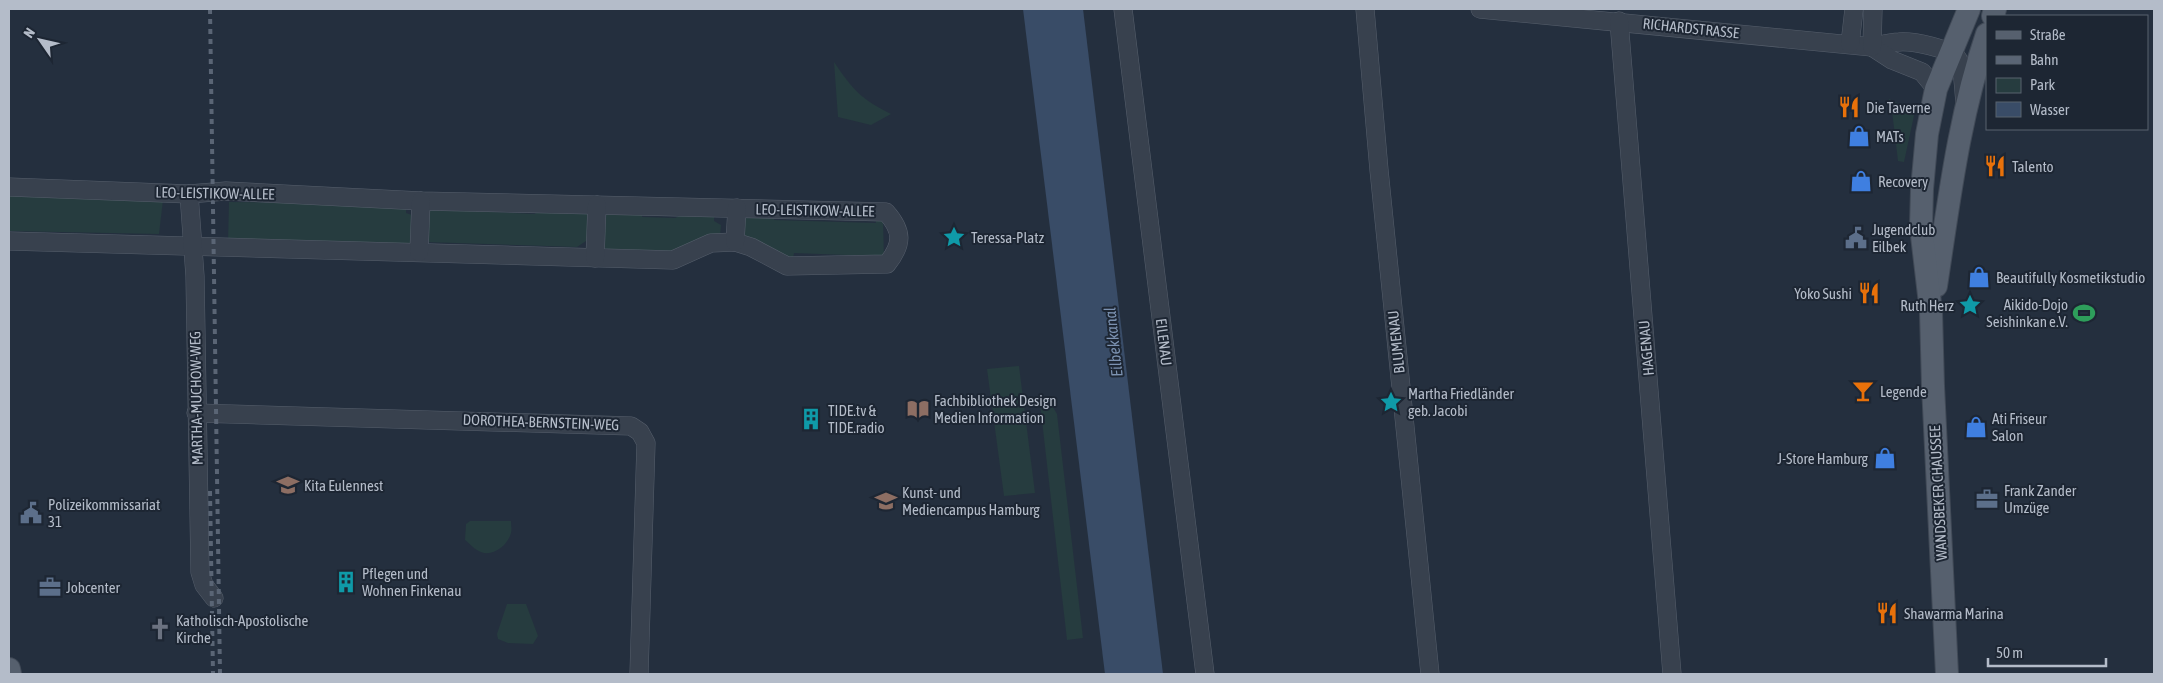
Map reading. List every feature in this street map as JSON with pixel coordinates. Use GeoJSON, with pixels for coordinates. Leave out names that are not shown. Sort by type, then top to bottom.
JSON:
{"type":"FeatureCollection","features":[{"type":"Feature","properties":{"kind":"main road","name":"WANDSBEKER CHAUSSEE"},"geometry":{"type":"LineString","coordinates":[[1947,674],[1933,386],[1932,312],[1921,226],[1924,157],[1936,89],[1969,9]]}},
{"type":"Feature","properties":{"kind":"main road","name":"WANDSBEKER CHAUSSEE"},"geometry":{"type":"LineString","coordinates":[[1932,312],[1950,183],[1966,107],[1986,37]]}},
{"type":"Feature","properties":{"kind":"main road"},"geometry":{"type":"LineString","coordinates":[[9,669],[10,674]]}},
{"type":"Feature","properties":{"kind":"street","name":"EILENAU"},"geometry":{"type":"LineString","coordinates":[[1123,9],[1204,674]]}},
{"type":"Feature","properties":{"kind":"street","name":"BLUMENAU"},"geometry":{"type":"LineString","coordinates":[[1365,9],[1368,57],[1430,674]]}},
{"type":"Feature","properties":{"kind":"street","name":"RICHARDSTRASSE"},"geometry":{"type":"LineString","coordinates":[[1480,9],[1872,47],[1899,42],[1913,42],[1950,52]]}},
{"type":"Feature","properties":{"kind":"street"},"geometry":{"type":"LineString","coordinates":[[1850,44],[1854,9]]}},
{"type":"Feature","properties":{"kind":"street"},"geometry":{"type":"LineString","coordinates":[[1872,47],[1873,9]]}},
{"type":"Feature","properties":{"kind":"street","name":"HAGENAU"},"geometry":{"type":"LineString","coordinates":[[1619,21],[1672,674]]}},
{"type":"Feature","properties":{"kind":"street","name":"RICHARDSTRASSE"},"geometry":{"type":"LineString","coordinates":[[1872,47],[1892,60],[1922,72],[1936,89]]}},
{"type":"Feature","properties":{"kind":"street"},"geometry":{"type":"LineString","coordinates":[[1950,52],[1956,56],[1960,66],[1966,107]]}},
{"type":"Feature","properties":{"kind":"street","name":"LEO-LEISTIKOW-ALLEE"},"geometry":{"type":"LineString","coordinates":[[9,188],[189,194],[226,191],[421,201],[886,212],[896,223],[899,237],[897,252],[887,264],[787,266],[751,247],[735,242],[711,243],[673,260],[193,244],[9,240]]}},
{"type":"Feature","properties":{"kind":"street","name":"MARTHA-MUCHOW-WEG"},"geometry":{"type":"LineString","coordinates":[[189,194],[193,244],[200,572],[204,585],[214,598]]}},
{"type":"Feature","properties":{"kind":"street"},"geometry":{"type":"LineString","coordinates":[[419,252],[421,201]]}},
{"type":"Feature","properties":{"kind":"street"},"geometry":{"type":"LineString","coordinates":[[595,258],[597,205]]}},
{"type":"Feature","properties":{"kind":"street","name":"LEO-LEISTIKOW-ALLEE"},"geometry":{"type":"LineString","coordinates":[[735,242],[737,208]]}},
{"type":"Feature","properties":{"kind":"street","name":"DOROTHEA-BERNSTEIN-WEG"},"geometry":{"type":"LineString","coordinates":[[196,413],[632,426],[642,435],[646,443],[639,674]]}},
{"type":"Feature","properties":{"kind":"green space"},"geometry":{"type":"Polygon","coordinates":[[[834,62],[858,93],[891,114],[871,125],[838,117],[834,62]]]}},
{"type":"Feature","properties":{"kind":"green space"},"geometry":{"type":"Polygon","coordinates":[[[1889,99],[1915,111],[1904,162],[1898,161],[1892,111],[1888,104],[1889,99]]]}},
{"type":"Feature","properties":{"kind":"green space"},"geometry":{"type":"Polygon","coordinates":[[[9,194],[163,200],[159,234],[9,231],[9,194]]]}},
{"type":"Feature","properties":{"kind":"green space"},"geometry":{"type":"Polygon","coordinates":[[[229,202],[406,204],[406,213],[412,215],[412,245],[228,243],[229,202]]]}},
{"type":"Feature","properties":{"kind":"green space"},"geometry":{"type":"Polygon","coordinates":[[[539,206],[591,214],[589,239],[577,247],[425,242],[426,209],[535,214],[539,206]]]}},
{"type":"Feature","properties":{"kind":"green space"},"geometry":{"type":"Polygon","coordinates":[[[642,209],[642,217],[675,218],[689,211],[714,214],[714,221],[721,225],[720,236],[676,253],[635,255],[604,248],[606,215],[642,209]]]}},
{"type":"Feature","properties":{"kind":"green space"},"geometry":{"type":"Polygon","coordinates":[[[742,213],[774,214],[774,220],[876,223],[876,218],[883,218],[884,262],[873,256],[794,253],[793,259],[742,235],[742,213]]]}},
{"type":"Feature","properties":{"kind":"green space"},"geometry":{"type":"Polygon","coordinates":[[[1019,366],[1035,493],[1004,496],[987,369],[1019,366]]]}},
{"type":"Feature","properties":{"kind":"green space"},"geometry":{"type":"Polygon","coordinates":[[[1048,399],[1057,414],[1083,638],[1067,640],[1040,403],[1048,399]]]}},
{"type":"Feature","properties":{"kind":"green space"},"geometry":{"type":"Polygon","coordinates":[[[470,521],[511,521],[511,533],[507,542],[499,549],[490,553],[481,552],[465,540],[466,524],[470,521]]]}},
{"type":"Feature","properties":{"kind":"green space"},"geometry":{"type":"Polygon","coordinates":[[[507,604],[526,604],[538,636],[533,644],[508,643],[498,639],[497,634],[507,604]]]}},
{"type":"Feature","properties":{"kind":"water","name":"Eilbekkanal"},"geometry":{"type":"Polygon","coordinates":[[[1023,9],[1083,9],[1163,674],[1105,674],[1023,9]]]}},
{"type":"Feature","properties":{"kind":"railway"},"geometry":{"type":"LineString","coordinates":[[210,9],[220,674]]}},
{"type":"Feature","properties":{"kind":"railway"},"geometry":{"type":"LineString","coordinates":[[210,491],[213,674]]}},
{"type":"Feature","properties":{"kind":"place","name":"Die Taverne"},"geometry":{"type":"Point","coordinates":[1849,107]}},
{"type":"Feature","properties":{"kind":"place","name":"MATs"},"geometry":{"type":"Point","coordinates":[1859,136]}},
{"type":"Feature","properties":{"kind":"place","name":"Talento"},"geometry":{"type":"Point","coordinates":[1995,166]}},
{"type":"Feature","properties":{"kind":"place","name":"Recovery"},"geometry":{"type":"Point","coordinates":[1861,181]}},
{"type":"Feature","properties":{"kind":"place","name":"Teressa-Platz"},"geometry":{"type":"Point","coordinates":[954,237]}},
{"type":"Feature","properties":{"kind":"place","name":"Jugendclub Eilbek"},"geometry":{"type":"Point","coordinates":[1856,238]}},
{"type":"Feature","properties":{"kind":"place","name":"Beautifully Kosmetikstudio"},"geometry":{"type":"Point","coordinates":[1979,277]}},
{"type":"Feature","properties":{"kind":"place","name":"Yoko Sushi"},"geometry":{"type":"Point","coordinates":[1869,293]}},
{"type":"Feature","properties":{"kind":"place","name":"Ruth Herz"},"geometry":{"type":"Point","coordinates":[1970,305]}},
{"type":"Feature","properties":{"kind":"place","name":"Aikido-Dojo Seishinkan e.V."},"geometry":{"type":"Point","coordinates":[2084,313]}},
{"type":"Feature","properties":{"kind":"place","name":"Legende"},"geometry":{"type":"Point","coordinates":[1863,391]}},
{"type":"Feature","properties":{"kind":"place","name":"Martha Friedländer geb. Jacobi"},"geometry":{"type":"Point","coordinates":[1391,402]}},
{"type":"Feature","properties":{"kind":"place","name":"Fachbibliothek Design Medien Information"},"geometry":{"type":"Point","coordinates":[918,409]}},
{"type":"Feature","properties":{"kind":"place","name":"TIDE.tv & TIDE.radio"},"geometry":{"type":"Point","coordinates":[811,419]}},
{"type":"Feature","properties":{"kind":"place","name":"Ati Friseur Salon"},"geometry":{"type":"Point","coordinates":[1976,427]}},
{"type":"Feature","properties":{"kind":"place","name":"J-Store Hamburg"},"geometry":{"type":"Point","coordinates":[1885,458]}},
{"type":"Feature","properties":{"kind":"place","name":"Kita Eulennest"},"geometry":{"type":"Point","coordinates":[288,485]}},
{"type":"Feature","properties":{"kind":"place","name":"Frank Zander Umzüge"},"geometry":{"type":"Point","coordinates":[1987,499]}},
{"type":"Feature","properties":{"kind":"place","name":"Kunst- und Mediencampus Hamburg"},"geometry":{"type":"Point","coordinates":[886,501]}},
{"type":"Feature","properties":{"kind":"place","name":"Polizeikommissariat 31"},"geometry":{"type":"Point","coordinates":[31,513]}},
{"type":"Feature","properties":{"kind":"place","name":"Pflegen und Wohnen Finkenau"},"geometry":{"type":"Point","coordinates":[346,582]}},
{"type":"Feature","properties":{"kind":"place","name":"Jobcenter"},"geometry":{"type":"Point","coordinates":[50,587]}},
{"type":"Feature","properties":{"kind":"place","name":"Shawarma Marina"},"geometry":{"type":"Point","coordinates":[1887,613]}},
{"type":"Feature","properties":{"kind":"place","name":"Katholisch-Apostolische Kirche"},"geometry":{"type":"Point","coordinates":[160,629]}}]}
